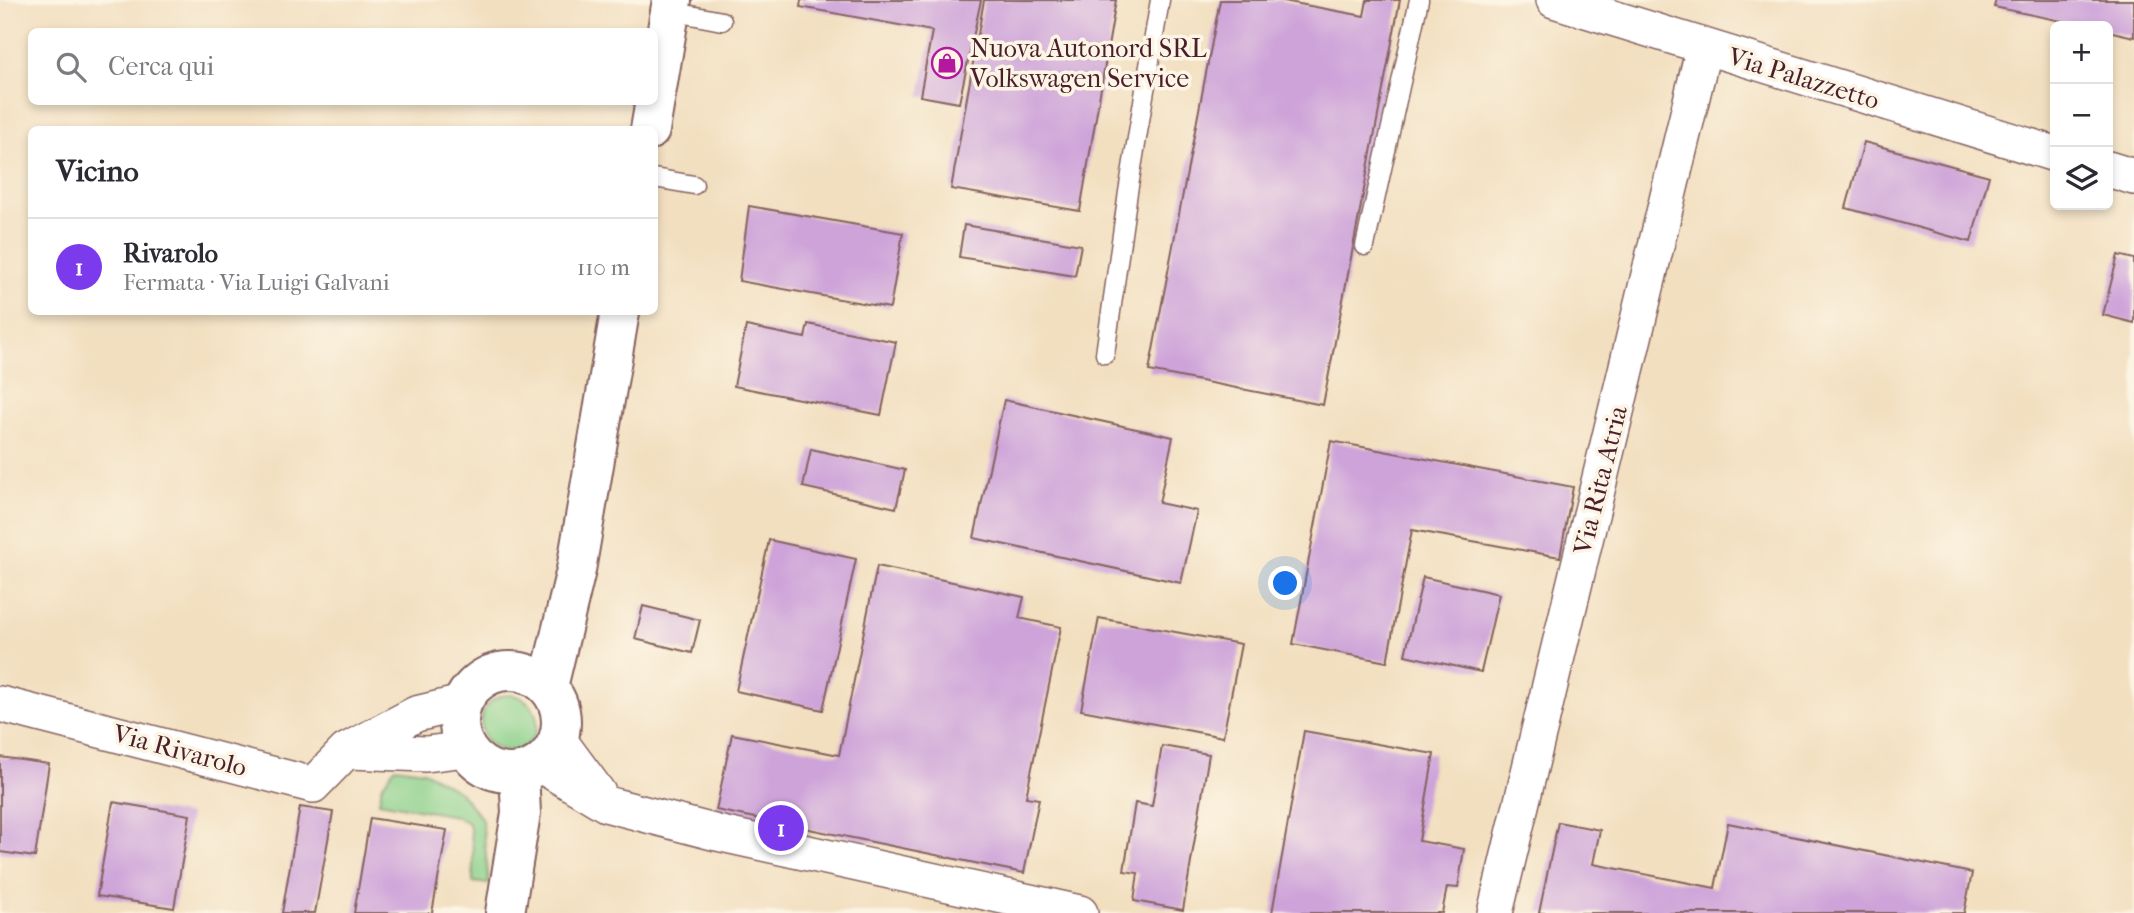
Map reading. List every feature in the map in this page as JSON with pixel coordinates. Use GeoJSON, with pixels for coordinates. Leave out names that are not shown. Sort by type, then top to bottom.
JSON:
{"type":"FeatureCollection","features":[{"type":"Feature","properties":{"kind":"main road"},"geometry":{"type":"LineString","coordinates":[[658,83],[671,6]]}},
{"type":"Feature","properties":{"kind":"main road"},"geometry":{"type":"LineString","coordinates":[[651,126],[654,105]]}},
{"type":"Feature","properties":{"kind":"main road"},"geometry":{"type":"LineString","coordinates":[[548,687],[576,570],[619,315]]}},
{"type":"Feature","properties":{"kind":"main road"},"geometry":{"type":"LineString","coordinates":[[513,671],[576,570]]}},
{"type":"Feature","properties":{"kind":"main road"},"geometry":{"type":"LineString","coordinates":[[506,903],[515,759],[560,712],[548,687],[532,676],[513,671],[492,674],[482,679],[467,694],[462,703],[459,727],[515,759]]}},
{"type":"Feature","properties":{"kind":"street","name":"Via Palazzetto"},"geometry":{"type":"LineString","coordinates":[[1554,0],[2050,151]]}},
{"type":"Feature","properties":{"kind":"street","name":"Via Rita Atria"},"geometry":{"type":"LineString","coordinates":[[1495,913],[1704,47]]}},
{"type":"Feature","properties":{"kind":"street"},"geometry":{"type":"LineString","coordinates":[[2113,171],[2134,177]]}},
{"type":"Feature","properties":{"kind":"street","name":"Via Rivarolo"},"geometry":{"type":"LineString","coordinates":[[0,704],[313,785],[346,751],[416,714],[462,703]]}},
{"type":"Feature","properties":{"kind":"street"},"geometry":{"type":"LineString","coordinates":[[346,751],[515,759],[606,804],[717,834],[1080,913]]}},
{"type":"Feature","properties":{"kind":"lane"},"geometry":{"type":"LineString","coordinates":[[1105,354],[1128,192],[1160,0]]}},
{"type":"Feature","properties":{"kind":"lane"},"geometry":{"type":"LineString","coordinates":[[1366,246],[1419,0]]}},
{"type":"Feature","properties":{"kind":"lane"},"geometry":{"type":"LineString","coordinates":[[671,6],[722,21]]}},
{"type":"Feature","properties":{"kind":"lane"},"geometry":{"type":"LineString","coordinates":[[658,179],[694,185]]}},
{"type":"Feature","properties":{"kind":"green space"},"geometry":{"type":"Polygon","coordinates":[[[509,695],[520,697],[529,703],[535,712],[535,734],[529,743],[520,749],[509,751],[498,749],[489,743],[483,734],[481,723],[483,712],[489,703],[498,697],[509,695]]]}},
{"type":"Feature","properties":{"kind":"green space"},"geometry":{"type":"Polygon","coordinates":[[[395,767],[424,771],[460,792],[482,819],[489,884],[473,882],[473,849],[469,823],[455,816],[379,802],[382,786],[395,767]]]}},
{"type":"Feature","properties":{"kind":"building","name":"Nuova Autonord SRL Volkswagen Service"},"geometry":{"type":"Polygon","coordinates":[[[801,0],[981,0],[959,103],[920,96],[932,31],[800,7],[801,0]]]}},
{"type":"Feature","properties":{"kind":"building"},"geometry":{"type":"Polygon","coordinates":[[[984,0],[1116,0],[1080,211],[951,189],[984,0]]]}},
{"type":"Feature","properties":{"kind":"building"},"geometry":{"type":"Polygon","coordinates":[[[1220,0],[1278,0],[1364,16],[1367,0],[1400,0],[1323,405],[1149,371],[1220,0]]]}},
{"type":"Feature","properties":{"kind":"building"},"geometry":{"type":"Polygon","coordinates":[[[1996,0],[2134,0],[2134,37],[2113,32],[2113,21],[2062,21],[1994,7],[1996,0]]]}},
{"type":"Feature","properties":{"kind":"building"},"geometry":{"type":"Polygon","coordinates":[[[1864,142],[1989,176],[1971,242],[1846,208],[1864,142]]]}},
{"type":"Feature","properties":{"kind":"building"},"geometry":{"type":"Polygon","coordinates":[[[749,206],[903,233],[890,308],[739,281],[749,206]]]}},
{"type":"Feature","properties":{"kind":"building"},"geometry":{"type":"Polygon","coordinates":[[[964,225],[1081,245],[1075,276],[959,257],[964,225]]]}},
{"type":"Feature","properties":{"kind":"building"},"geometry":{"type":"Polygon","coordinates":[[[2118,255],[2134,259],[2134,323],[2103,315],[2118,255]]]}},
{"type":"Feature","properties":{"kind":"building"},"geometry":{"type":"Polygon","coordinates":[[[808,324],[896,342],[881,415],[734,386],[746,326],[805,338],[808,324]]]}},
{"type":"Feature","properties":{"kind":"building"},"geometry":{"type":"Polygon","coordinates":[[[1004,400],[1173,437],[1159,503],[1197,511],[1181,583],[974,538],[1004,400]]]}},
{"type":"Feature","properties":{"kind":"building"},"geometry":{"type":"Polygon","coordinates":[[[1331,441],[1573,487],[1560,557],[1412,530],[1387,662],[1293,644],[1331,441]]]}},
{"type":"Feature","properties":{"kind":"building"},"geometry":{"type":"Polygon","coordinates":[[[811,449],[905,470],[896,508],[803,487],[811,449]]]}},
{"type":"Feature","properties":{"kind":"building"},"geometry":{"type":"Polygon","coordinates":[[[769,540],[856,559],[823,710],[736,691],[769,540]]]}},
{"type":"Feature","properties":{"kind":"building"},"geometry":{"type":"Polygon","coordinates":[[[877,566],[1024,597],[1019,618],[1061,627],[1026,797],[1039,799],[1024,873],[716,810],[732,734],[839,755],[877,566]]]}},
{"type":"Feature","properties":{"kind":"building"},"geometry":{"type":"Polygon","coordinates":[[[1423,577],[1499,594],[1481,672],[1405,655],[1423,577]]]}},
{"type":"Feature","properties":{"kind":"building"},"geometry":{"type":"Polygon","coordinates":[[[643,606],[700,620],[692,653],[635,639],[643,606]]]}},
{"type":"Feature","properties":{"kind":"building"},"geometry":{"type":"Polygon","coordinates":[[[1099,618],[1241,644],[1223,737],[1081,710],[1099,618]]]}},
{"type":"Feature","properties":{"kind":"building"},"geometry":{"type":"Polygon","coordinates":[[[1304,731],[1434,754],[1419,841],[1464,849],[1458,888],[1447,887],[1442,913],[1272,913],[1304,731]]]}},
{"type":"Feature","properties":{"kind":"building"},"geometry":{"type":"Polygon","coordinates":[[[1162,746],[1209,754],[1183,910],[1134,901],[1138,873],[1124,871],[1135,803],[1152,806],[1162,746]]]}},
{"type":"Feature","properties":{"kind":"building"},"geometry":{"type":"Polygon","coordinates":[[[0,757],[49,764],[35,857],[0,852],[0,757]]]}},
{"type":"Feature","properties":{"kind":"building"},"geometry":{"type":"Polygon","coordinates":[[[113,802],[190,815],[174,908],[97,896],[113,802]]]}},
{"type":"Feature","properties":{"kind":"building"},"geometry":{"type":"Polygon","coordinates":[[[300,807],[333,812],[315,913],[282,913],[300,807]]]}},
{"type":"Feature","properties":{"kind":"building"},"geometry":{"type":"Polygon","coordinates":[[[370,818],[447,830],[432,913],[354,913],[370,818]]]}},
{"type":"Feature","properties":{"kind":"building"},"geometry":{"type":"Polygon","coordinates":[[[1558,822],[1600,830],[1593,864],[1715,888],[1728,823],[1972,873],[1964,913],[1539,913],[1558,822]]]}},
{"type":"Feature","properties":{"kind":"place","name":"Nuova Autonord SRL Volkswagen Service"},"geometry":{"type":"Point","coordinates":[947,63]}},
{"type":"Feature","properties":{"kind":"place","name":"Rivarolo"},"geometry":{"type":"Point","coordinates":[781,828]}}]}
